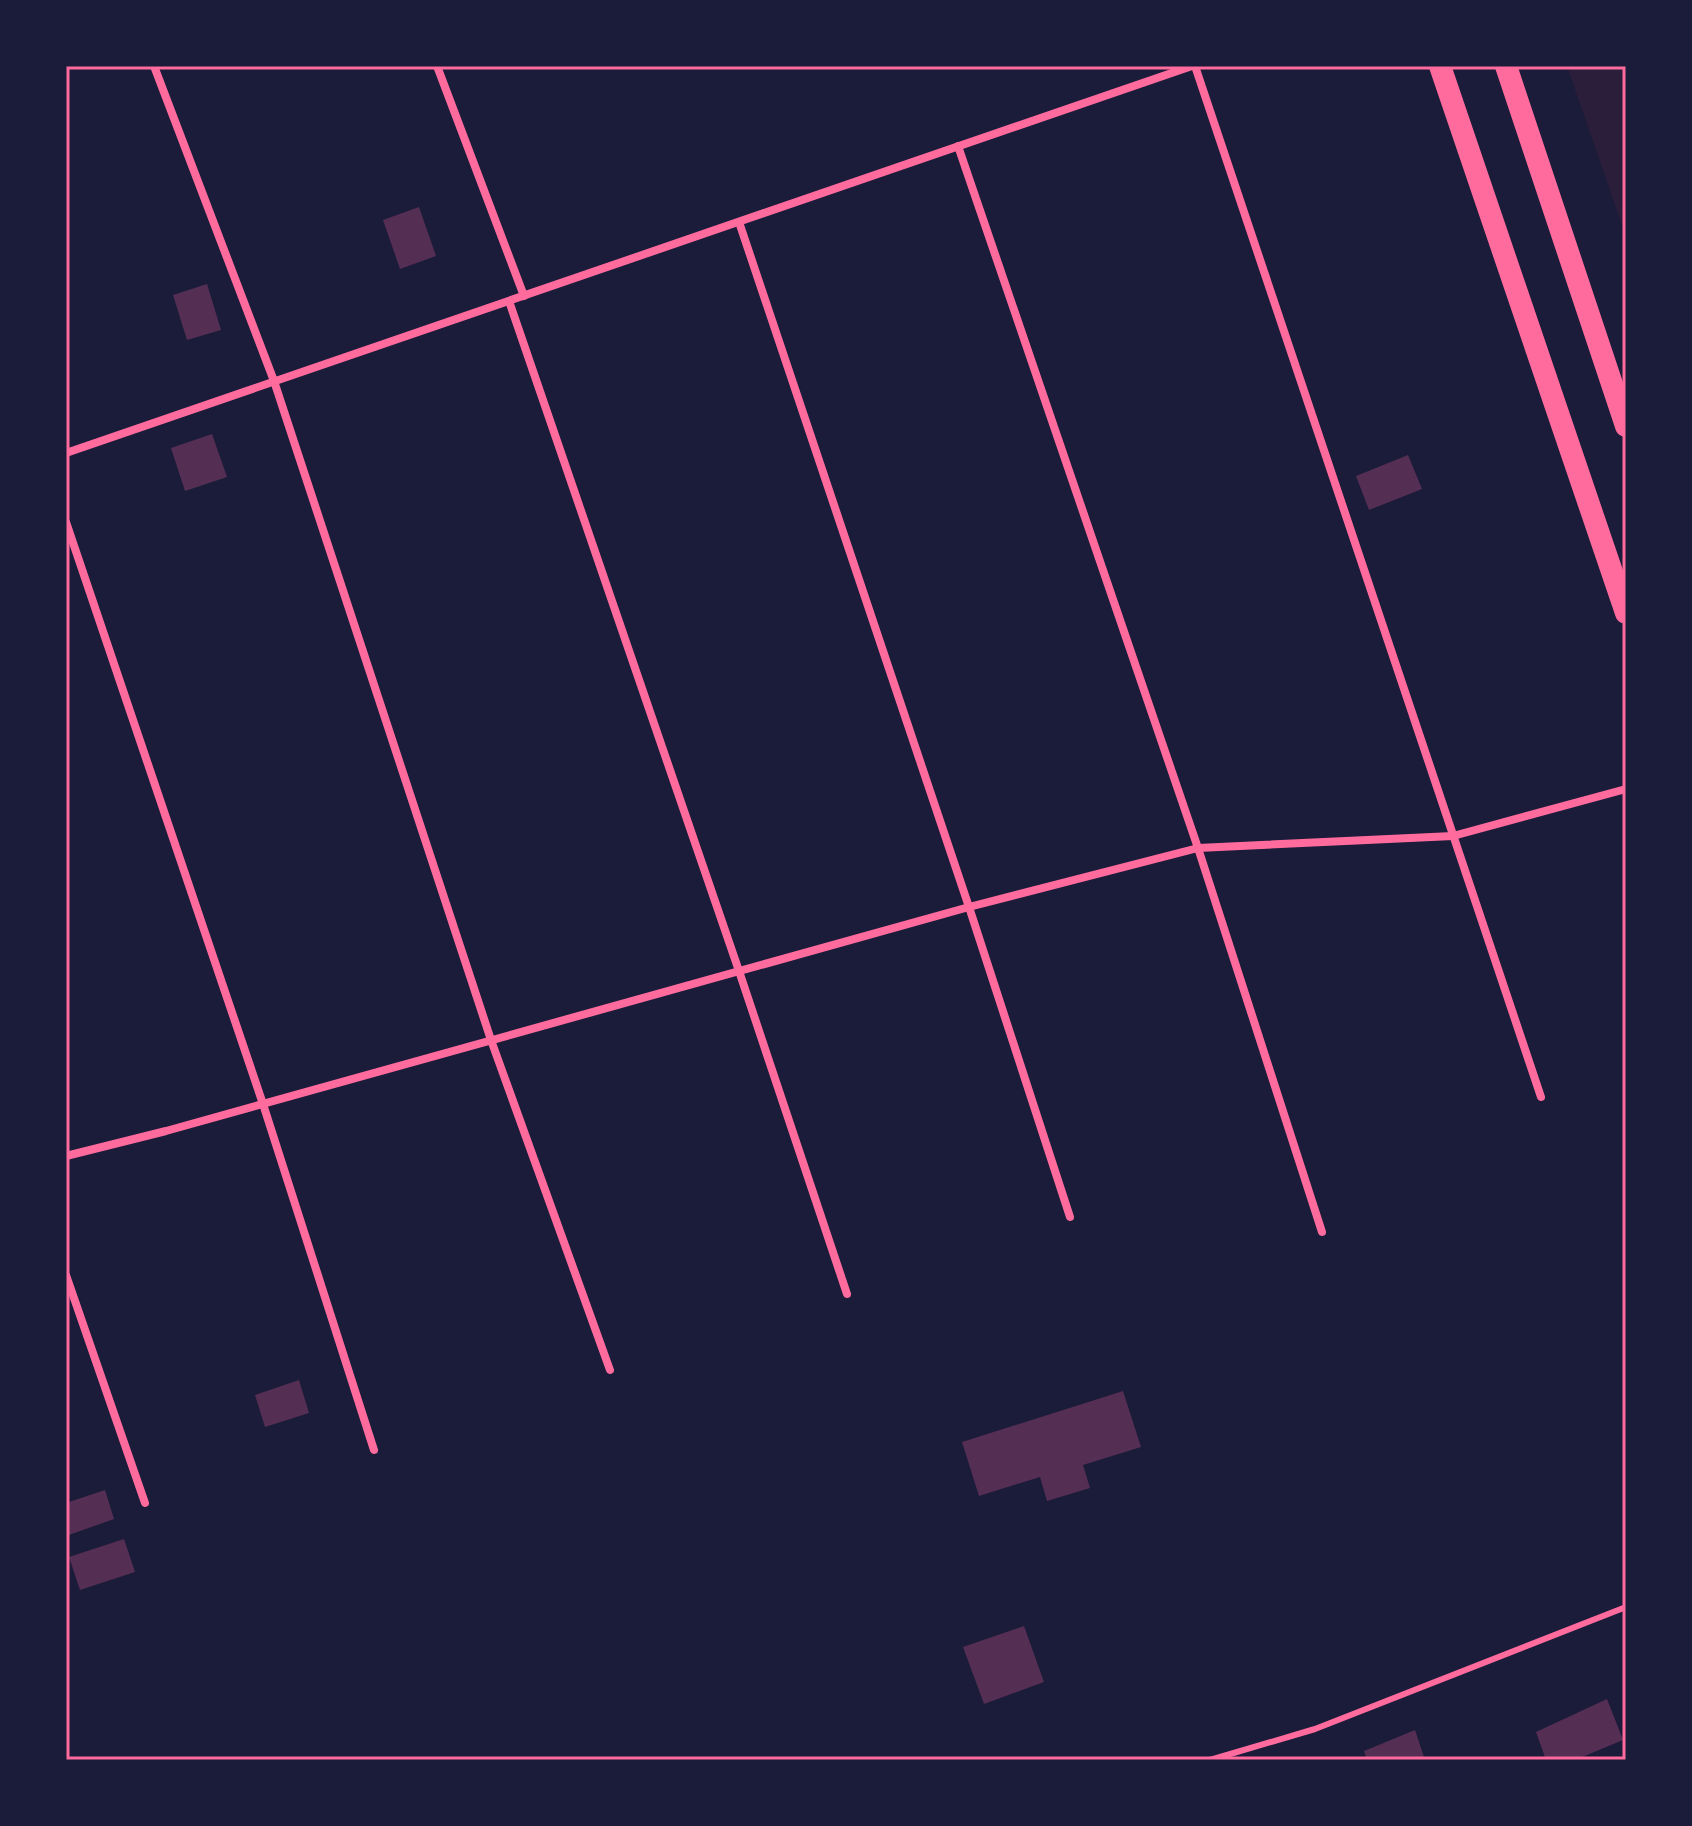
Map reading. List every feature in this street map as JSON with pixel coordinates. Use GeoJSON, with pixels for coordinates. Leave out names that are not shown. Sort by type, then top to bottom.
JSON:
{"type":"FeatureCollection","features":[{"type":"Feature","properties":{"kind":"highway"},"geometry":{"type":"LineString","coordinates":[[1440,66],[1626,613]]}},
{"type":"Feature","properties":{"kind":"highway"},"geometry":{"type":"LineString","coordinates":[[1506,66],[1626,426]]}},
{"type":"Feature","properties":{"kind":"street"},"geometry":{"type":"LineString","coordinates":[[154,66],[274,381],[491,1040],[610,1370]]}},
{"type":"Feature","properties":{"kind":"street"},"geometry":{"type":"LineString","coordinates":[[437,66],[524,296]]}},
{"type":"Feature","properties":{"kind":"street"},"geometry":{"type":"LineString","coordinates":[[66,453],[1194,66],[1541,1097]]}},
{"type":"Feature","properties":{"kind":"street"},"geometry":{"type":"LineString","coordinates":[[958,146],[1198,848],[1322,1232]]}},
{"type":"Feature","properties":{"kind":"street"},"geometry":{"type":"LineString","coordinates":[[739,222],[1070,1217]]}},
{"type":"Feature","properties":{"kind":"street"},"geometry":{"type":"LineString","coordinates":[[509,301],[847,1294]]}},
{"type":"Feature","properties":{"kind":"street"},"geometry":{"type":"LineString","coordinates":[[66,522],[263,1104],[374,1450]]}},
{"type":"Feature","properties":{"kind":"street"},"geometry":{"type":"LineString","coordinates":[[66,1156],[969,907],[1198,848],[1453,836],[1626,789]]}},
{"type":"Feature","properties":{"kind":"street"},"geometry":{"type":"LineString","coordinates":[[66,1275],[145,1503]]}},
{"type":"Feature","properties":{"kind":"lane"},"geometry":{"type":"LineString","coordinates":[[1210,1760],[1315,1729],[1626,1607]]}},
{"type":"Feature","properties":{"kind":"shaded area"},"geometry":{"type":"Polygon","coordinates":[[[1567,66],[1626,66],[1626,237],[1567,66]]]}},
{"type":"Feature","properties":{"kind":"building"},"geometry":{"type":"Polygon","coordinates":[[[419,207],[436,256],[400,269],[383,220],[419,207]]]}},
{"type":"Feature","properties":{"kind":"building"},"geometry":{"type":"Polygon","coordinates":[[[207,284],[221,330],[187,340],[173,295],[207,284]]]}},
{"type":"Feature","properties":{"kind":"building"},"geometry":{"type":"Polygon","coordinates":[[[212,434],[227,477],[185,491],[171,448],[212,434]]]}},
{"type":"Feature","properties":{"kind":"building"},"geometry":{"type":"Polygon","coordinates":[[[1408,455],[1422,489],[1369,510],[1356,476],[1408,455]]]}},
{"type":"Feature","properties":{"kind":"building"},"geometry":{"type":"Polygon","coordinates":[[[299,1380],[309,1413],[265,1427],[255,1395],[299,1380]]]}},
{"type":"Feature","properties":{"kind":"building"},"geometry":{"type":"Polygon","coordinates":[[[1123,1391],[1141,1447],[1083,1465],[1090,1488],[1047,1501],[1040,1477],[979,1496],[962,1442],[1123,1391]]]}},
{"type":"Feature","properties":{"kind":"building"},"geometry":{"type":"Polygon","coordinates":[[[105,1490],[114,1519],[66,1536],[66,1503],[105,1490]]]}},
{"type":"Feature","properties":{"kind":"building"},"geometry":{"type":"Polygon","coordinates":[[[124,1539],[135,1572],[80,1590],[69,1557],[124,1539]]]}},
{"type":"Feature","properties":{"kind":"building"},"geometry":{"type":"Polygon","coordinates":[[[1024,1626],[1044,1682],[984,1704],[963,1647],[1024,1626]]]}},
{"type":"Feature","properties":{"kind":"building"},"geometry":{"type":"Polygon","coordinates":[[[1607,1699],[1623,1740],[1575,1760],[1546,1760],[1536,1732],[1607,1699]]]}},
{"type":"Feature","properties":{"kind":"building"},"geometry":{"type":"Polygon","coordinates":[[[1415,1730],[1425,1760],[1367,1760],[1364,1751],[1415,1730]]]}}]}
